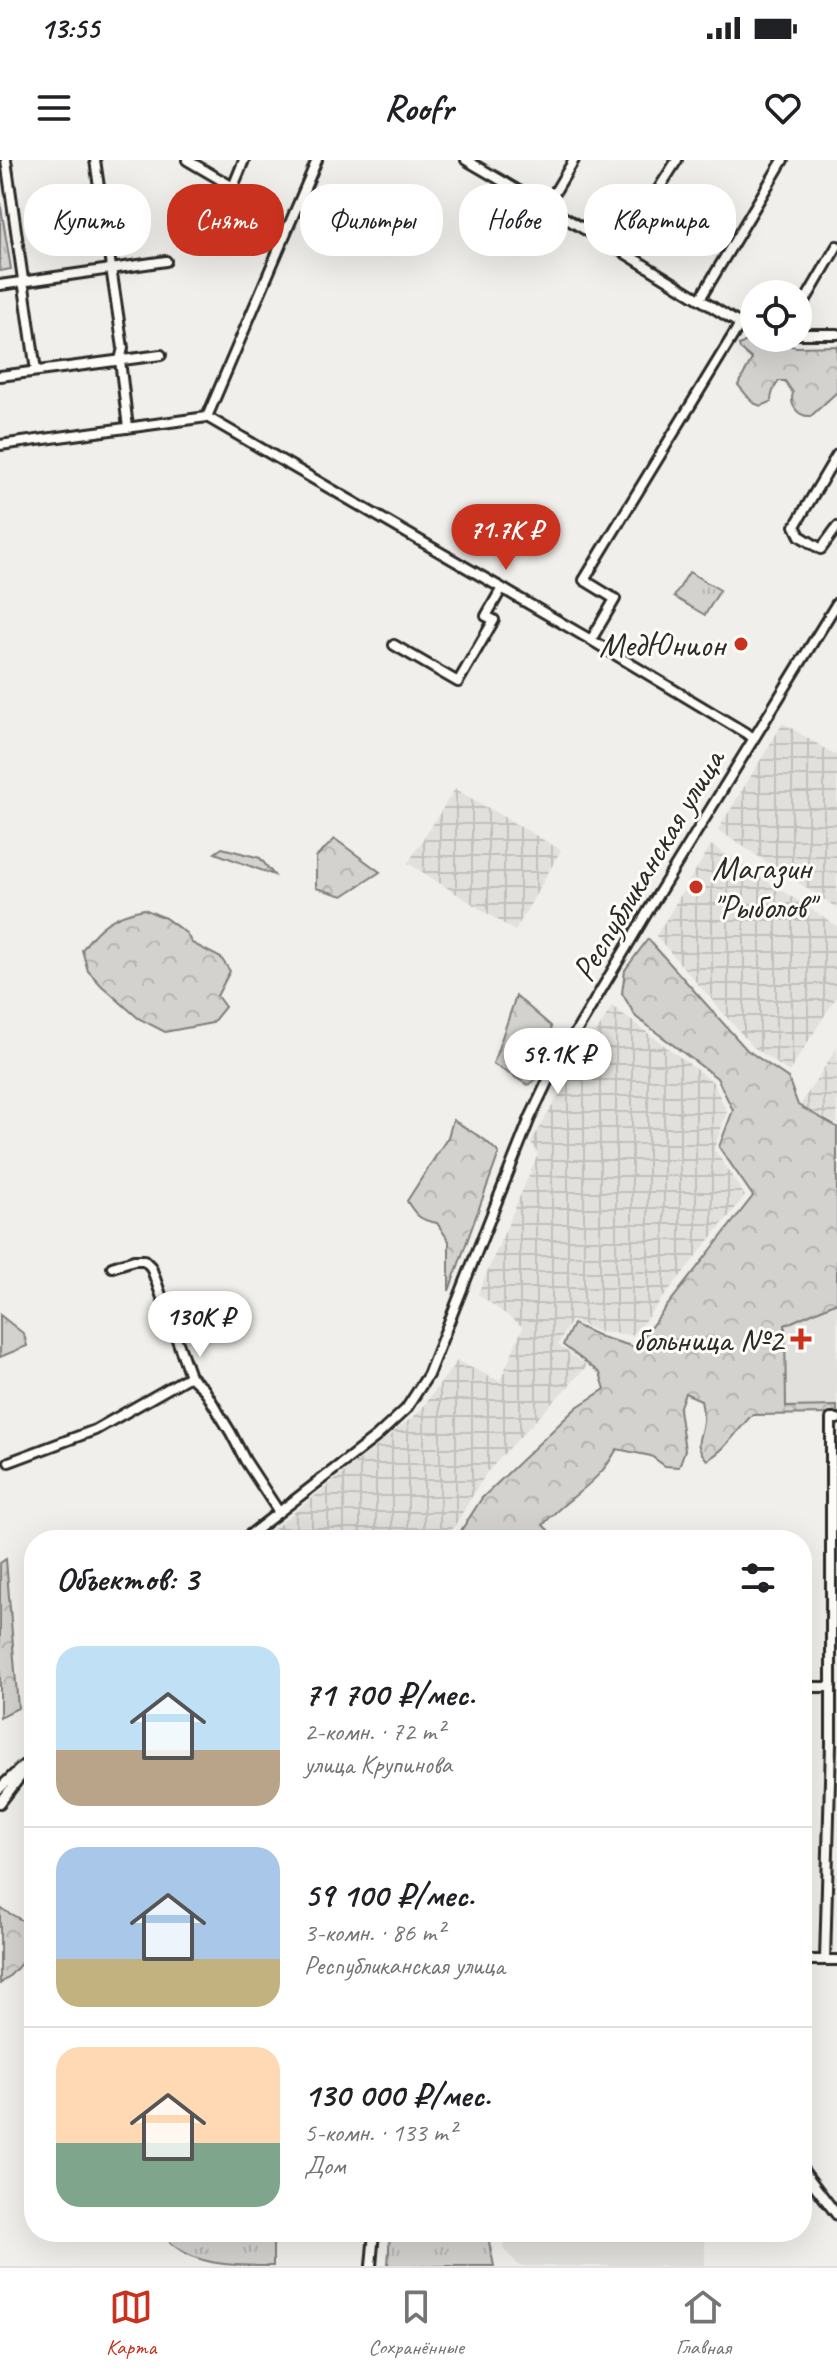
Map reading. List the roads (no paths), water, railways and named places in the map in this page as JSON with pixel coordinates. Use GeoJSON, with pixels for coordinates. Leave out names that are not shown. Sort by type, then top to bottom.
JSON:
{"type":"FeatureCollection","features":[{"type":"Feature","properties":{"kind":"street"},"geometry":{"type":"LineString","coordinates":[[6,160],[36,371]]}},
{"type":"Feature","properties":{"kind":"street"},"geometry":{"type":"LineString","coordinates":[[95,160],[123,348],[120,360],[128,428]]}},
{"type":"Feature","properties":{"kind":"street"},"geometry":{"type":"LineString","coordinates":[[187,160],[233,187],[244,160]]}},
{"type":"Feature","properties":{"kind":"street"},"geometry":{"type":"LineString","coordinates":[[207,417],[317,160]]}},
{"type":"Feature","properties":{"kind":"street"},"geometry":{"type":"LineString","coordinates":[[466,160],[482,164],[512,184]]}},
{"type":"Feature","properties":{"kind":"street"},"geometry":{"type":"LineString","coordinates":[[560,184],[574,160]]}},
{"type":"Feature","properties":{"kind":"street"},"geometry":{"type":"LineString","coordinates":[[662,184],[677,160]]}},
{"type":"Feature","properties":{"kind":"street"},"geometry":{"type":"LineString","coordinates":[[700,299],[783,160]]}},
{"type":"Feature","properties":{"kind":"street"},"geometry":{"type":"LineString","coordinates":[[812,289],[837,246]]}},
{"type":"Feature","properties":{"kind":"street"},"geometry":{"type":"LineString","coordinates":[[591,640],[615,599],[584,580],[740,324],[630,256]]}},
{"type":"Feature","properties":{"kind":"street"},"geometry":{"type":"LineString","coordinates":[[0,285],[166,261]]}},
{"type":"Feature","properties":{"kind":"street"},"geometry":{"type":"LineString","coordinates":[[812,334],[837,334]]}},
{"type":"Feature","properties":{"kind":"street"},"geometry":{"type":"LineString","coordinates":[[0,376],[161,355]]}},
{"type":"Feature","properties":{"kind":"street"},"geometry":{"type":"LineString","coordinates":[[0,445],[207,417],[754,738]]}},
{"type":"Feature","properties":{"kind":"street"},"geometry":{"type":"LineString","coordinates":[[837,455],[795,526],[800,536],[821,549],[837,527]]}},
{"type":"Feature","properties":{"kind":"street"},"geometry":{"type":"LineString","coordinates":[[394,645],[458,682],[494,620],[486,616],[502,588]]}},
{"type":"Feature","properties":{"kind":"street","name":"Республиканская улица"},"geometry":{"type":"LineString","coordinates":[[256,1530],[376,1437],[406,1409],[428,1375],[530,1118],[551,1074],[837,603]]}},
{"type":"Feature","properties":{"kind":"street"},"geometry":{"type":"LineString","coordinates":[[112,1267],[144,1260],[151,1267],[190,1376],[204,1389],[279,1512]]}},
{"type":"Feature","properties":{"kind":"street"},"geometry":{"type":"LineString","coordinates":[[9,1462],[95,1430],[190,1376]]}},
{"type":"Feature","properties":{"kind":"street"},"geometry":{"type":"LineString","coordinates":[[825,1960],[834,1744],[831,1687],[834,1419]]}},
{"type":"Feature","properties":{"kind":"street"},"geometry":{"type":"LineString","coordinates":[[812,1687],[831,1687]]}},
{"type":"Feature","properties":{"kind":"street"},"geometry":{"type":"LineString","coordinates":[[0,1788],[24,1767]]}},
{"type":"Feature","properties":{"kind":"street"},"geometry":{"type":"LineString","coordinates":[[0,1803],[24,1771]]}},
{"type":"Feature","properties":{"kind":"street"},"geometry":{"type":"LineString","coordinates":[[812,1960],[837,1960]]}},
{"type":"Feature","properties":{"kind":"street"},"geometry":{"type":"LineString","coordinates":[[812,2182],[837,2215]]}},
{"type":"Feature","properties":{"kind":"street"},"geometry":{"type":"LineString","coordinates":[[371,2266],[373,2242]]}},
{"type":"Feature","properties":{"kind":"place","name":"МедЮнион"},"geometry":{"type":"Point","coordinates":[741,644]}},
{"type":"Feature","properties":{"kind":"place","name":"Магазин \"Рыболов\""},"geometry":{"type":"Point","coordinates":[696,887]}},
{"type":"Feature","properties":{"kind":"place","name":"больница №2"},"geometry":{"type":"Point","coordinates":[801,1339]}}]}
